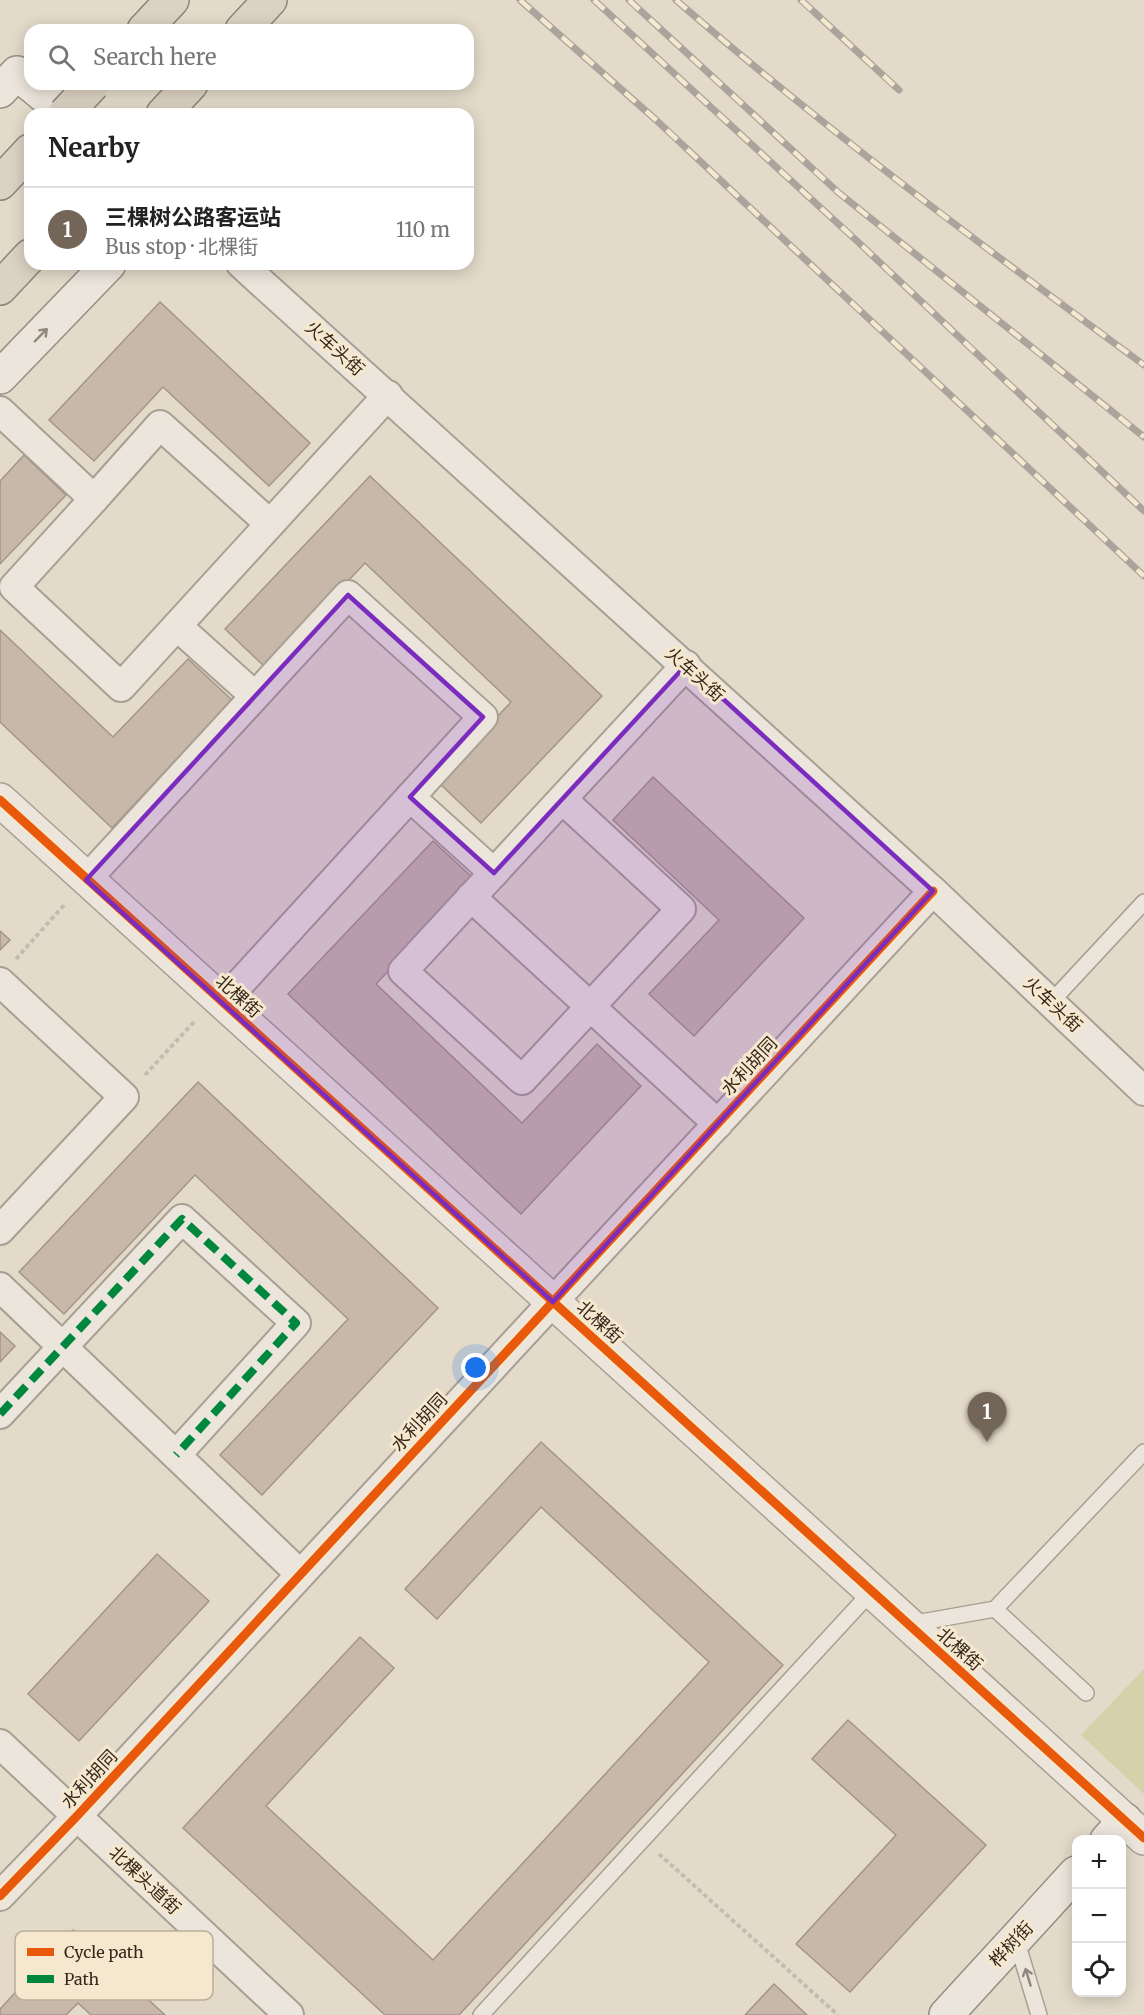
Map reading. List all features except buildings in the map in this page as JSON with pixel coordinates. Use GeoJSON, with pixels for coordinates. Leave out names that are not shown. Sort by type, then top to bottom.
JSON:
{"type":"FeatureCollection","features":[{"type":"Feature","properties":{"kind":"highway"},"geometry":{"type":"LineString","coordinates":[[150,24],[172,0]]}},
{"type":"Feature","properties":{"kind":"highway"},"geometry":{"type":"LineString","coordinates":[[248,24],[270,0]]}},
{"type":"Feature","properties":{"kind":"highway"},"geometry":{"type":"LineString","coordinates":[[71,108],[88,90]]}},
{"type":"Feature","properties":{"kind":"highway"},"geometry":{"type":"LineString","coordinates":[[169,108],[185,90]]}},
{"type":"Feature","properties":{"kind":"highway"},"geometry":{"type":"LineString","coordinates":[[0,183],[24,157]]}},
{"type":"Feature","properties":{"kind":"highway"},"geometry":{"type":"LineString","coordinates":[[0,288],[24,262]]}},
{"type":"Feature","properties":{"kind":"street"},"geometry":{"type":"LineString","coordinates":[[0,90],[17,73],[24,79]]}},
{"type":"Feature","properties":{"kind":"street"},"geometry":{"type":"LineString","coordinates":[[37,90],[59,108]]}},
{"type":"Feature","properties":{"kind":"street"},"geometry":{"type":"LineString","coordinates":[[0,377],[103,270]]}},
{"type":"Feature","properties":{"kind":"street","name":"火车头街"},"geometry":{"type":"LineString","coordinates":[[249,270],[933,891],[1144,1090]]}},
{"type":"Feature","properties":{"kind":"street"},"geometry":{"type":"LineString","coordinates":[[270,524],[160,425],[14,587],[121,687],[388,395]]}},
{"type":"Feature","properties":{"kind":"street"},"geometry":{"type":"LineString","coordinates":[[0,411],[94,499]]}},
{"type":"Feature","properties":{"kind":"street"},"geometry":{"type":"LineString","coordinates":[[86,880],[348,595],[483,717],[219,1000]]}},
{"type":"Feature","properties":{"kind":"street"},"geometry":{"type":"LineString","coordinates":[[177,626],[255,696]]}},
{"type":"Feature","properties":{"kind":"street"},"geometry":{"type":"LineString","coordinates":[[562,800],[681,909],[522,1080],[403,971],[686,666]]}},
{"type":"Feature","properties":{"kind":"street"},"geometry":{"type":"LineString","coordinates":[[410,797],[494,873]]}},
{"type":"Feature","properties":{"kind":"street","name":"北棵街"},"geometry":{"type":"LineString","coordinates":[[0,800],[909,1624],[1126,1833]]}},
{"type":"Feature","properties":{"kind":"street","name":"水利胡同"},"geometry":{"type":"LineString","coordinates":[[0,1896],[77,1816],[933,891]]}},
{"type":"Feature","properties":{"kind":"street"},"geometry":{"type":"LineString","coordinates":[[471,897],[718,1124]]}},
{"type":"Feature","properties":{"kind":"street"},"geometry":{"type":"LineString","coordinates":[[0,1230],[124,1097],[4,975]]}},
{"type":"Feature","properties":{"kind":"street"},"geometry":{"type":"LineString","coordinates":[[0,1414],[182,1219],[296,1323],[176,1455]]}},
{"type":"Feature","properties":{"kind":"street"},"geometry":{"type":"LineString","coordinates":[[0,1287],[300,1574]]}},
{"type":"Feature","properties":{"kind":"street","name":"北棵头道街"},"geometry":{"type":"LineString","coordinates":[[0,1744],[200,1931]]}},
{"type":"Feature","properties":{"kind":"street","name":"桦树街"},"geometry":{"type":"LineString","coordinates":[[946,2015],[1072,1878]]}},
{"type":"Feature","properties":{"kind":"street","name":"北棵头道街"},"geometry":{"type":"LineString","coordinates":[[213,1944],[289,2015]]}},
{"type":"Feature","properties":{"kind":"lane"},"geometry":{"type":"LineString","coordinates":[[1050,1002],[1144,902]]}},
{"type":"Feature","properties":{"kind":"lane"},"geometry":{"type":"LineString","coordinates":[[909,1624],[995,1609],[1144,1452]]}},
{"type":"Feature","properties":{"kind":"lane"},"geometry":{"type":"LineString","coordinates":[[481,2015],[872,1591]]}},
{"type":"Feature","properties":{"kind":"lane"},"geometry":{"type":"LineString","coordinates":[[995,1609],[1086,1693]]}},
{"type":"Feature","properties":{"kind":"lane"},"geometry":{"type":"LineString","coordinates":[[1016,1939],[1039,2015]]}},
{"type":"Feature","properties":{"kind":"path"},"geometry":{"type":"LineString","coordinates":[[4,975],[86,880]]}},
{"type":"Feature","properties":{"kind":"path"},"geometry":{"type":"LineString","coordinates":[[124,1097],[219,1000]]}},
{"type":"Feature","properties":{"kind":"path"},"geometry":{"type":"LineString","coordinates":[[643,1840],[838,2015]]}},
{"type":"Feature","properties":{"kind":"highlighted area"},"geometry":{"type":"Polygon","coordinates":[[[348,595],[483,717],[410,797],[494,873],[686,665],[933,891],[553,1302],[86,880],[348,595]]]}},
{"type":"Feature","properties":{"kind":"shaded area"},"geometry":{"type":"Polygon","coordinates":[[[1144,1669],[1144,1794],[1081,1735],[1144,1669]]]}},
{"type":"Feature","properties":{"kind":"railway"},"geometry":{"type":"LineString","coordinates":[[520,0],[655,119],[1144,576]]}},
{"type":"Feature","properties":{"kind":"railway"},"geometry":{"type":"LineString","coordinates":[[594,0],[857,241],[1144,511]]}},
{"type":"Feature","properties":{"kind":"railway"},"geometry":{"type":"LineString","coordinates":[[629,0],[839,193],[1144,437]]}},
{"type":"Feature","properties":{"kind":"railway"},"geometry":{"type":"LineString","coordinates":[[676,0],[848,142],[1144,365]]}},
{"type":"Feature","properties":{"kind":"railway"},"geometry":{"type":"LineString","coordinates":[[801,0],[899,90]]}},
{"type":"Feature","properties":{"kind":"marked path"},"geometry":{"type":"LineString","coordinates":[[0,1414],[182,1219],[296,1323],[176,1455]]}},
{"type":"Feature","properties":{"kind":"cycle path"},"geometry":{"type":"LineString","coordinates":[[0,800],[1144,1838]]}},
{"type":"Feature","properties":{"kind":"cycle path"},"geometry":{"type":"LineString","coordinates":[[0,1896],[77,1816],[933,891]]}},
{"type":"Feature","properties":{"kind":"place","name":"三棵树公路客运站"},"geometry":{"type":"Point","coordinates":[987,1442]}}]}
